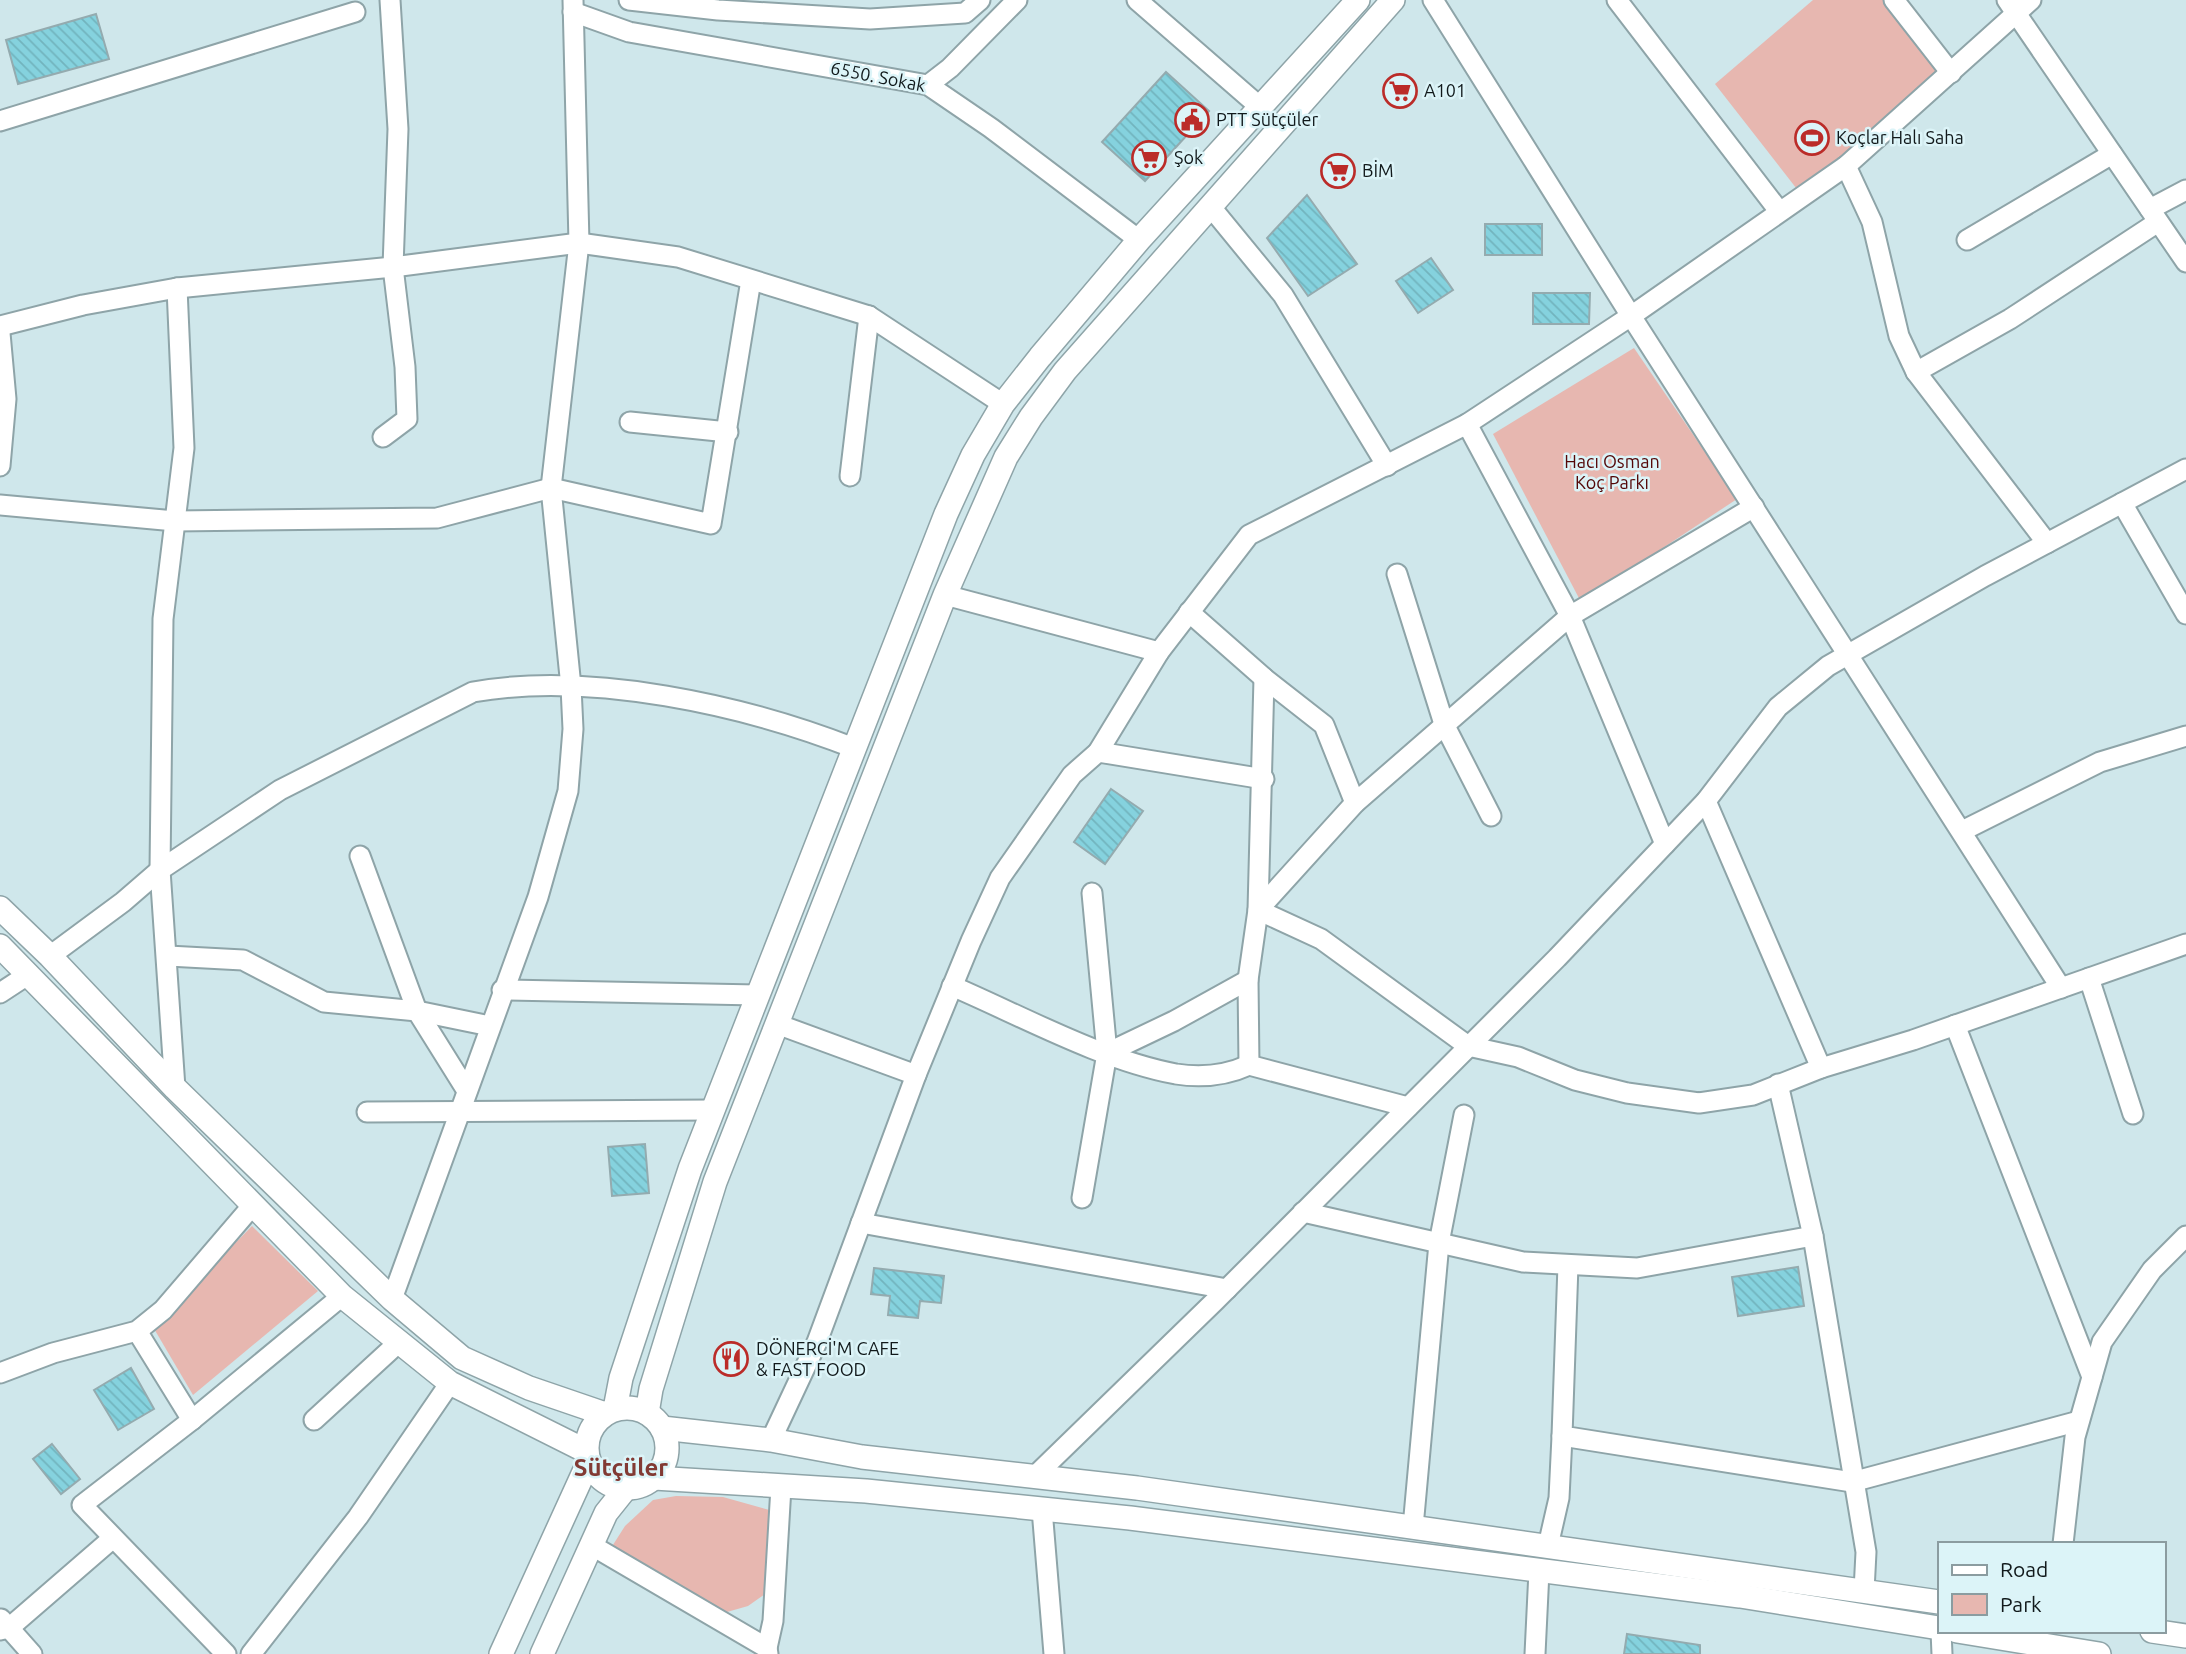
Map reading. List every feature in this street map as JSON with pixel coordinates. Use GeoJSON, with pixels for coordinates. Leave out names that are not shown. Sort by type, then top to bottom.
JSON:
{"type":"FeatureCollection","features":[{"type":"Feature","properties":{"kind":"main road"},"geometry":{"type":"LineString","coordinates":[[501,1654],[587,1456],[591,1430],[610,1412],[712,1110],[946,514],[973,455],[1003,404],[1139,240],[1358,0]]}},
{"type":"Feature","properties":{"kind":"main road"},"geometry":{"type":"LineString","coordinates":[[0,946],[342,1296],[398,1343],[450,1383],[587,1456],[607,1483],[626,1488],[645,1484],[654,1478],[665,1460],[667,1449],[654,1420],[651,1390],[715,1182],[945,595],[1006,457],[1031,416],[1065,371],[1393,0]]}},
{"type":"Feature","properties":{"kind":"main road"},"geometry":{"type":"LineString","coordinates":[[0,908],[50,956],[174,1088],[392,1299],[462,1358],[529,1388],[610,1412],[626,1408],[654,1420],[862,1457],[1035,1476],[1938,1602]]}},
{"type":"Feature","properties":{"kind":"main road"},"geometry":{"type":"LineString","coordinates":[[654,1478],[782,1486],[1042,1509],[1740,1596],[1938,1630]]}},
{"type":"Feature","properties":{"kind":"main road"},"geometry":{"type":"LineString","coordinates":[[542,1654],[606,1513],[626,1488]]}},
{"type":"Feature","properties":{"kind":"main road"},"geometry":{"type":"LineString","coordinates":[[1969,1633],[2099,1654]]}},
{"type":"Feature","properties":{"kind":"main road"},"geometry":{"type":"LineString","coordinates":[[2165,1633],[2186,1636]]}},
{"type":"Feature","properties":{"kind":"street"},"geometry":{"type":"LineString","coordinates":[[383,438],[407,419],[405,367],[393,267],[398,129],[390,0]]}},
{"type":"Feature","properties":{"kind":"street"},"geometry":{"type":"LineString","coordinates":[[629,0],[718,10],[870,19],[965,13],[979,0]]}},
{"type":"Feature","properties":{"kind":"street"},"geometry":{"type":"LineString","coordinates":[[928,85],[950,68],[1017,0]]}},
{"type":"Feature","properties":{"kind":"street"},"geometry":{"type":"LineString","coordinates":[[1137,0],[1260,107]]}},
{"type":"Feature","properties":{"kind":"street"},"geometry":{"type":"LineString","coordinates":[[1433,0],[1630,316],[2061,988]]}},
{"type":"Feature","properties":{"kind":"street"},"geometry":{"type":"LineString","coordinates":[[1616,0],[1779,211]]}},
{"type":"Feature","properties":{"kind":"street"},"geometry":{"type":"LineString","coordinates":[[1894,0],[1951,73]]}},
{"type":"Feature","properties":{"kind":"street"},"geometry":{"type":"LineString","coordinates":[[771,1440],[817,1342],[916,1074],[1000,878],[1072,775],[1098,752],[1159,652],[1250,535],[1467,424],[1630,316],[1846,166],[1951,73],[2018,4],[2112,154],[2186,262]]}},
{"type":"Feature","properties":{"kind":"street"},"geometry":{"type":"LineString","coordinates":[[392,1299],[538,897],[568,791],[573,729],[571,687],[551,488],[579,243],[573,6]]}},
{"type":"Feature","properties":{"kind":"street","name":"6550. Sokak"},"geometry":{"type":"LineString","coordinates":[[573,6],[629,32],[928,85],[991,128],[1139,240]]}},
{"type":"Feature","properties":{"kind":"street"},"geometry":{"type":"LineString","coordinates":[[0,121],[355,12]]}},
{"type":"Feature","properties":{"kind":"street"},"geometry":{"type":"LineString","coordinates":[[1967,240],[2112,154]]}},
{"type":"Feature","properties":{"kind":"street"},"geometry":{"type":"LineString","coordinates":[[1846,166],[1872,222],[1899,336],[1916,372],[2047,543]]}},
{"type":"Feature","properties":{"kind":"street"},"geometry":{"type":"LineString","coordinates":[[1916,372],[2010,320],[2186,190]]}},
{"type":"Feature","properties":{"kind":"street"},"geometry":{"type":"LineString","coordinates":[[1210,206],[1283,295],[1387,466]]}},
{"type":"Feature","properties":{"kind":"street"},"geometry":{"type":"LineString","coordinates":[[0,326],[83,305],[177,288],[393,267],[579,243],[678,257],[869,316],[1003,404]]}},
{"type":"Feature","properties":{"kind":"street"},"geometry":{"type":"LineString","coordinates":[[0,505],[174,521],[437,518],[551,488],[711,524],[751,279]]}},
{"type":"Feature","properties":{"kind":"street"},"geometry":{"type":"LineString","coordinates":[[174,1088],[168,956],[160,870],[163,620],[184,448],[177,288]]}},
{"type":"Feature","properties":{"kind":"street"},"geometry":{"type":"LineString","coordinates":[[850,476],[869,316]]}},
{"type":"Feature","properties":{"kind":"street"},"geometry":{"type":"LineString","coordinates":[[0,333],[3,400],[0,466]]}},
{"type":"Feature","properties":{"kind":"street"},"geometry":{"type":"LineString","coordinates":[[630,422],[728,432]]}},
{"type":"Feature","properties":{"kind":"street"},"geometry":{"type":"LineString","coordinates":[[1467,424],[1570,616],[1665,844]]}},
{"type":"Feature","properties":{"kind":"street"},"geometry":{"type":"LineString","coordinates":[[1035,1476],[1227,1289],[1665,844],[1706,801],[1779,707],[1828,666],[2047,543],[2186,470]]}},
{"type":"Feature","properties":{"kind":"street"},"geometry":{"type":"LineString","coordinates":[[2122,503],[2186,614]]}},
{"type":"Feature","properties":{"kind":"street"},"geometry":{"type":"LineString","coordinates":[[1258,910],[1355,803],[1570,616],[1754,507]]}},
{"type":"Feature","properties":{"kind":"street"},"geometry":{"type":"LineString","coordinates":[[1397,574],[1444,724],[1490,816]]}},
{"type":"Feature","properties":{"kind":"street"},"geometry":{"type":"LineString","coordinates":[[945,595],[1159,652]]}},
{"type":"Feature","properties":{"kind":"street"},"geometry":{"type":"LineString","coordinates":[[1189,612],[1264,678],[1324,725],[1355,803]]}},
{"type":"Feature","properties":{"kind":"street"},"geometry":{"type":"LineString","coordinates":[[1250,1065],[1248,980],[1258,910],[1264,779],[1264,678]]}},
{"type":"Feature","properties":{"kind":"street"},"geometry":{"type":"LineString","coordinates":[[50,956],[123,902],[160,870],[281,790],[473,692],[505,686],[571,687],[670,696],[763,716],[853,748]]}},
{"type":"Feature","properties":{"kind":"street"},"geometry":{"type":"LineString","coordinates":[[1962,831],[2100,762],[2186,736]]}},
{"type":"Feature","properties":{"kind":"street"},"geometry":{"type":"LineString","coordinates":[[1098,752],[1264,779]]}},
{"type":"Feature","properties":{"kind":"street"},"geometry":{"type":"LineString","coordinates":[[1706,801],[1821,1068]]}},
{"type":"Feature","properties":{"kind":"street"},"geometry":{"type":"LineString","coordinates":[[360,856],[417,1011],[467,1091]]}},
{"type":"Feature","properties":{"kind":"street"},"geometry":{"type":"LineString","coordinates":[[1082,1198],[1107,1053],[1092,894]]}},
{"type":"Feature","properties":{"kind":"street"},"geometry":{"type":"LineString","coordinates":[[1258,910],[1321,939],[1468,1046],[1518,1057],[1575,1080],[1627,1093],[1699,1103],[1753,1095],[1821,1068],[1955,1025],[2186,944]]}},
{"type":"Feature","properties":{"kind":"street"},"geometry":{"type":"LineString","coordinates":[[168,956],[243,960],[324,1002],[417,1011],[490,1026]]}},
{"type":"Feature","properties":{"kind":"street"},"geometry":{"type":"LineString","coordinates":[[0,993],[29,974]]}},
{"type":"Feature","properties":{"kind":"street"},"geometry":{"type":"LineString","coordinates":[[2089,978],[2133,1114]]}},
{"type":"Feature","properties":{"kind":"street"},"geometry":{"type":"LineString","coordinates":[[1107,1053],[1174,1021],[1248,980]]}},
{"type":"Feature","properties":{"kind":"street"},"geometry":{"type":"LineString","coordinates":[[952,986],[1107,1053],[1177,1074],[1228,1074],[1250,1065],[1408,1107]]}},
{"type":"Feature","properties":{"kind":"street"},"geometry":{"type":"LineString","coordinates":[[502,990],[757,995]]}},
{"type":"Feature","properties":{"kind":"street"},"geometry":{"type":"LineString","coordinates":[[777,1024],[916,1074]]}},
{"type":"Feature","properties":{"kind":"street"},"geometry":{"type":"LineString","coordinates":[[1955,1025],[2092,1377]]}},
{"type":"Feature","properties":{"kind":"street"},"geometry":{"type":"LineString","coordinates":[[1778,1084],[1813,1236],[1852,1482],[1866,1552],[1864,1591]]}},
{"type":"Feature","properties":{"kind":"street"},"geometry":{"type":"LineString","coordinates":[[367,1112],[712,1110]]}},
{"type":"Feature","properties":{"kind":"street"},"geometry":{"type":"LineString","coordinates":[[1413,1527],[1439,1243],[1464,1115]]}},
{"type":"Feature","properties":{"kind":"street"},"geometry":{"type":"LineString","coordinates":[[0,1373],[53,1353],[137,1331],[163,1310],[253,1205]]}},
{"type":"Feature","properties":{"kind":"street"},"geometry":{"type":"LineString","coordinates":[[1303,1212],[1523,1262],[1568,1265],[1637,1268],[1813,1236]]}},
{"type":"Feature","properties":{"kind":"street"},"geometry":{"type":"LineString","coordinates":[[862,1223],[1227,1289]]}},
{"type":"Feature","properties":{"kind":"street"},"geometry":{"type":"LineString","coordinates":[[2063,1542],[2079,1421],[2102,1342],[2152,1270],[2186,1236]]}},
{"type":"Feature","properties":{"kind":"street"},"geometry":{"type":"LineString","coordinates":[[1548,1546],[1559,1498],[1568,1265]]}},
{"type":"Feature","properties":{"kind":"street"},"geometry":{"type":"LineString","coordinates":[[226,1654],[82,1505],[192,1420],[342,1296]]}},
{"type":"Feature","properties":{"kind":"street"},"geometry":{"type":"LineString","coordinates":[[137,1331],[192,1420]]}},
{"type":"Feature","properties":{"kind":"street"},"geometry":{"type":"LineString","coordinates":[[314,1420],[398,1343]]}},
{"type":"Feature","properties":{"kind":"street"},"geometry":{"type":"LineString","coordinates":[[251,1654],[358,1517],[450,1383]]}},
{"type":"Feature","properties":{"kind":"street"},"geometry":{"type":"LineString","coordinates":[[1562,1436],[1852,1482],[2079,1421]]}},
{"type":"Feature","properties":{"kind":"street"},"geometry":{"type":"LineString","coordinates":[[591,1545],[768,1651],[773,1621],[782,1486]]}},
{"type":"Feature","properties":{"kind":"street"},"geometry":{"type":"LineString","coordinates":[[1042,1509],[1054,1654]]}},
{"type":"Feature","properties":{"kind":"street"},"geometry":{"type":"LineString","coordinates":[[32,1654],[3,1626],[113,1538]]}},
{"type":"Feature","properties":{"kind":"street"},"geometry":{"type":"LineString","coordinates":[[1535,1654],[1539,1571]]}},
{"type":"Feature","properties":{"kind":"street"},"geometry":{"type":"LineString","coordinates":[[1940,1633],[1942,1654]]}},
{"type":"Feature","properties":{"kind":"green space","name":"Koçlar Halı Saha"},"geometry":{"type":"Polygon","coordinates":[[[1813,0],[1887,0],[1947,72],[1800,193],[1715,84],[1813,0]]]}},
{"type":"Feature","properties":{"kind":"green space","name":"Hacı Osman Koç Parkı"},"geometry":{"type":"Polygon","coordinates":[[[1634,348],[1737,499],[1581,602],[1493,434],[1634,348]]]}},
{"type":"Feature","properties":{"kind":"green space"},"geometry":{"type":"Polygon","coordinates":[[[252,1226],[318,1291],[193,1395],[153,1327],[252,1226]]]}},
{"type":"Feature","properties":{"kind":"green space"},"geometry":{"type":"Polygon","coordinates":[[[676,1496],[723,1497],[773,1511],[768,1592],[748,1606],[720,1614],[611,1548],[625,1526],[653,1500],[676,1496]]]}},
{"type":"Feature","properties":{"kind":"building"},"geometry":{"type":"Polygon","coordinates":[[[96,14],[109,59],[18,84],[6,40],[96,14]]]}},
{"type":"Feature","properties":{"kind":"building"},"geometry":{"type":"Polygon","coordinates":[[[1166,72],[1209,111],[1145,181],[1102,142],[1166,72]]]}},
{"type":"Feature","properties":{"kind":"building"},"geometry":{"type":"Polygon","coordinates":[[[1307,195],[1357,264],[1308,296],[1267,238],[1307,195]]]}},
{"type":"Feature","properties":{"kind":"building"},"geometry":{"type":"Polygon","coordinates":[[[1485,224],[1542,224],[1542,255],[1485,255],[1485,224]]]}},
{"type":"Feature","properties":{"kind":"building"},"geometry":{"type":"Polygon","coordinates":[[[1431,258],[1453,290],[1418,313],[1396,281],[1431,258]]]}},
{"type":"Feature","properties":{"kind":"building"},"geometry":{"type":"Polygon","coordinates":[[[1533,293],[1590,293],[1589,324],[1533,324],[1533,293]]]}},
{"type":"Feature","properties":{"kind":"building"},"geometry":{"type":"Polygon","coordinates":[[[1111,789],[1143,811],[1105,864],[1074,842],[1111,789]]]}},
{"type":"Feature","properties":{"kind":"building"},"geometry":{"type":"Polygon","coordinates":[[[645,1144],[649,1193],[612,1196],[608,1147],[645,1144]]]}},
{"type":"Feature","properties":{"kind":"building"},"geometry":{"type":"Polygon","coordinates":[[[1798,1267],[1804,1306],[1738,1316],[1732,1277],[1798,1267]]]}},
{"type":"Feature","properties":{"kind":"building"},"geometry":{"type":"Polygon","coordinates":[[[874,1268],[944,1276],[941,1303],[920,1301],[918,1318],[888,1315],[890,1296],[871,1294],[874,1268]]]}},
{"type":"Feature","properties":{"kind":"building"},"geometry":{"type":"Polygon","coordinates":[[[131,1368],[154,1409],[118,1430],[94,1390],[131,1368]]]}},
{"type":"Feature","properties":{"kind":"building"},"geometry":{"type":"Polygon","coordinates":[[[52,1444],[80,1479],[61,1494],[33,1459],[52,1444]]]}},
{"type":"Feature","properties":{"kind":"building"},"geometry":{"type":"Polygon","coordinates":[[[1627,1634],[1700,1645],[1700,1654],[1624,1654],[1627,1634]]]}},
{"type":"Feature","properties":{"kind":"place","name":"A101"},"geometry":{"type":"Point","coordinates":[1400,91]}},
{"type":"Feature","properties":{"kind":"place","name":"PTT Sütçüler"},"geometry":{"type":"Point","coordinates":[1192,120]}},
{"type":"Feature","properties":{"kind":"place","name":"Koçlar Halı Saha"},"geometry":{"type":"Point","coordinates":[1812,138]}},
{"type":"Feature","properties":{"kind":"place","name":"Şok"},"geometry":{"type":"Point","coordinates":[1149,158]}},
{"type":"Feature","properties":{"kind":"place","name":"BİM"},"geometry":{"type":"Point","coordinates":[1338,171]}},
{"type":"Feature","properties":{"kind":"place","name":"DÖNERCİ'M CAFE & FAST FOOD"},"geometry":{"type":"Point","coordinates":[731,1359]}},
{"type":"Feature","properties":{"kind":"district","name":"Sütçüler"},"geometry":{"type":"Point","coordinates":[621,1468]}}]}
